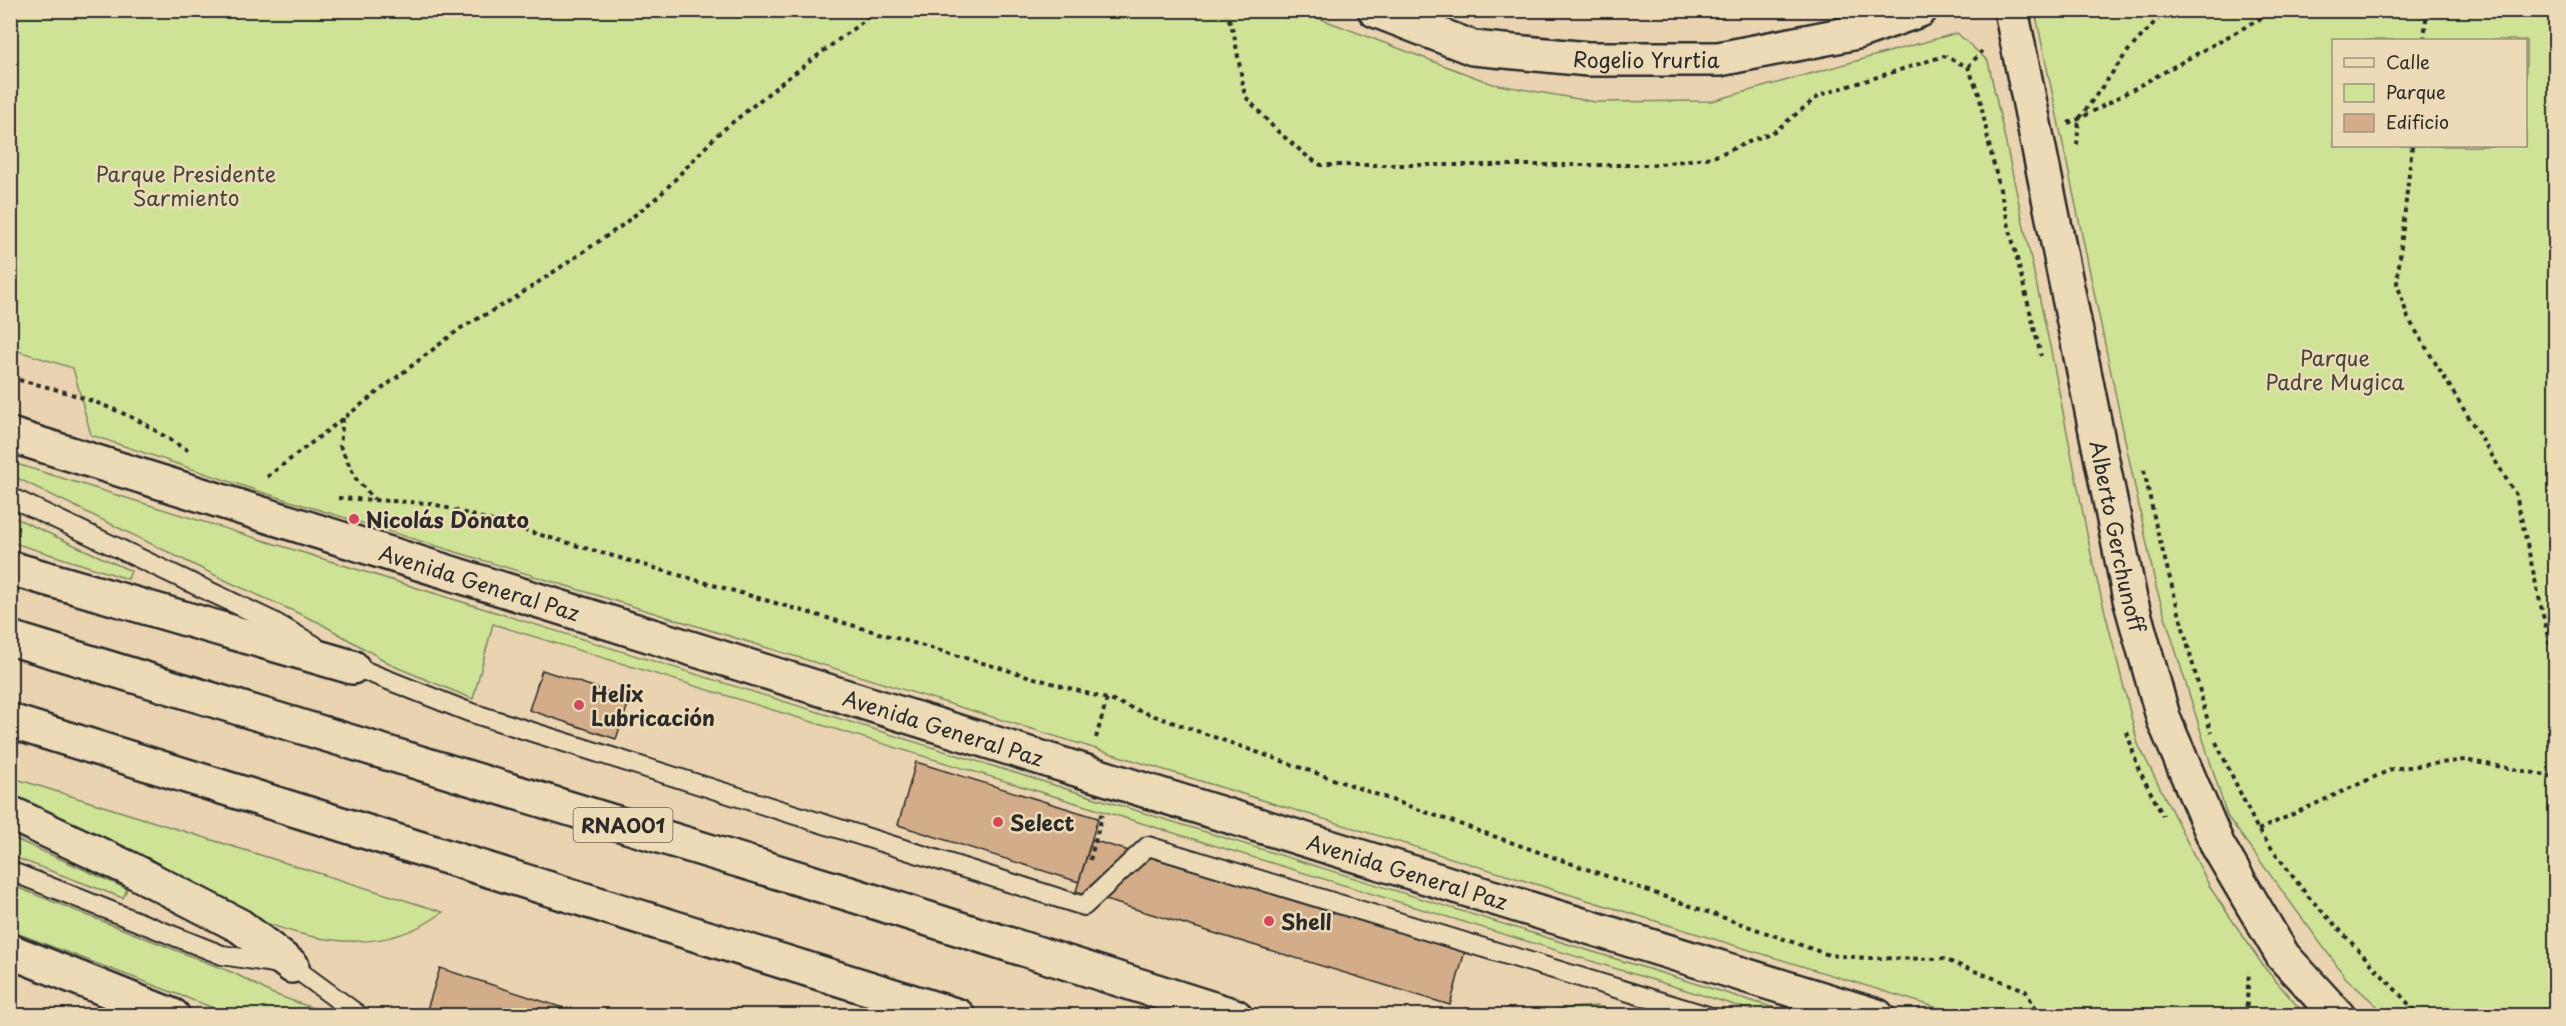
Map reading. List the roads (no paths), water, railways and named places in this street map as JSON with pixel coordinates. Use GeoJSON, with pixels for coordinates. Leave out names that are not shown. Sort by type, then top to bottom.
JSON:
{"type":"FeatureCollection","features":[{"type":"Feature","properties":{"kind":"main road","name":"Rogelio Yrurtia"},"geometry":{"type":"LineString","coordinates":[[1375,10],[1473,48],[1600,59],[1719,59],[1857,32],[1920,10]]}},
{"type":"Feature","properties":{"kind":"main road","name":"Alberto Gerchunoff"},"geometry":{"type":"LineString","coordinates":[[2011,10],[2130,599],[2164,720],[2224,856],[2283,956],[2338,1016]]}},
{"type":"Feature","properties":{"kind":"main road","name":"Avenida General Paz"},"geometry":{"type":"LineString","coordinates":[[10,435],[1086,772],[1877,1016]]}},
{"type":"Feature","properties":{"kind":"main road"},"geometry":{"type":"LineString","coordinates":[[10,568],[352,667]]}},
{"type":"Feature","properties":{"kind":"main road","name":"RNA001"},"geometry":{"type":"LineString","coordinates":[[10,638],[853,895],[1235,1016]]}},
{"type":"Feature","properties":{"kind":"main road"},"geometry":{"type":"LineString","coordinates":[[10,721],[958,1016]]}},
{"type":"Feature","properties":{"kind":"main road"},"geometry":{"type":"LineString","coordinates":[[10,813],[130,869],[240,926],[292,966]]}},
{"type":"Feature","properties":{"kind":"main road"},"geometry":{"type":"LineString","coordinates":[[10,951],[173,1016]]}},
{"type":"Feature","properties":{"kind":"lane"},"geometry":{"type":"LineString","coordinates":[[10,497],[274,622],[352,667],[469,712],[1076,904],[1084,906],[1148,846],[1708,1016]]}},
{"type":"Feature","properties":{"kind":"lane"},"geometry":{"type":"LineString","coordinates":[[10,871],[222,955],[292,966],[360,1016]]}},
{"type":"Feature","properties":{"kind":"place","name":"Nicolás Donato"},"geometry":{"type":"Point","coordinates":[354,519]}},
{"type":"Feature","properties":{"kind":"place","name":"Helix Lubricación"},"geometry":{"type":"Point","coordinates":[579,705]}},
{"type":"Feature","properties":{"kind":"place","name":"Select"},"geometry":{"type":"Point","coordinates":[998,822]}},
{"type":"Feature","properties":{"kind":"place","name":"Shell"},"geometry":{"type":"Point","coordinates":[1269,921]}},
{"type":"Feature","properties":{"kind":"park label","name":"Parque Presidente Sarmiento"},"geometry":{"type":"Point","coordinates":[186,185]}},
{"type":"Feature","properties":{"kind":"park label","name":"Parque Padre Mugica"},"geometry":{"type":"Point","coordinates":[2335,369]}}]}
